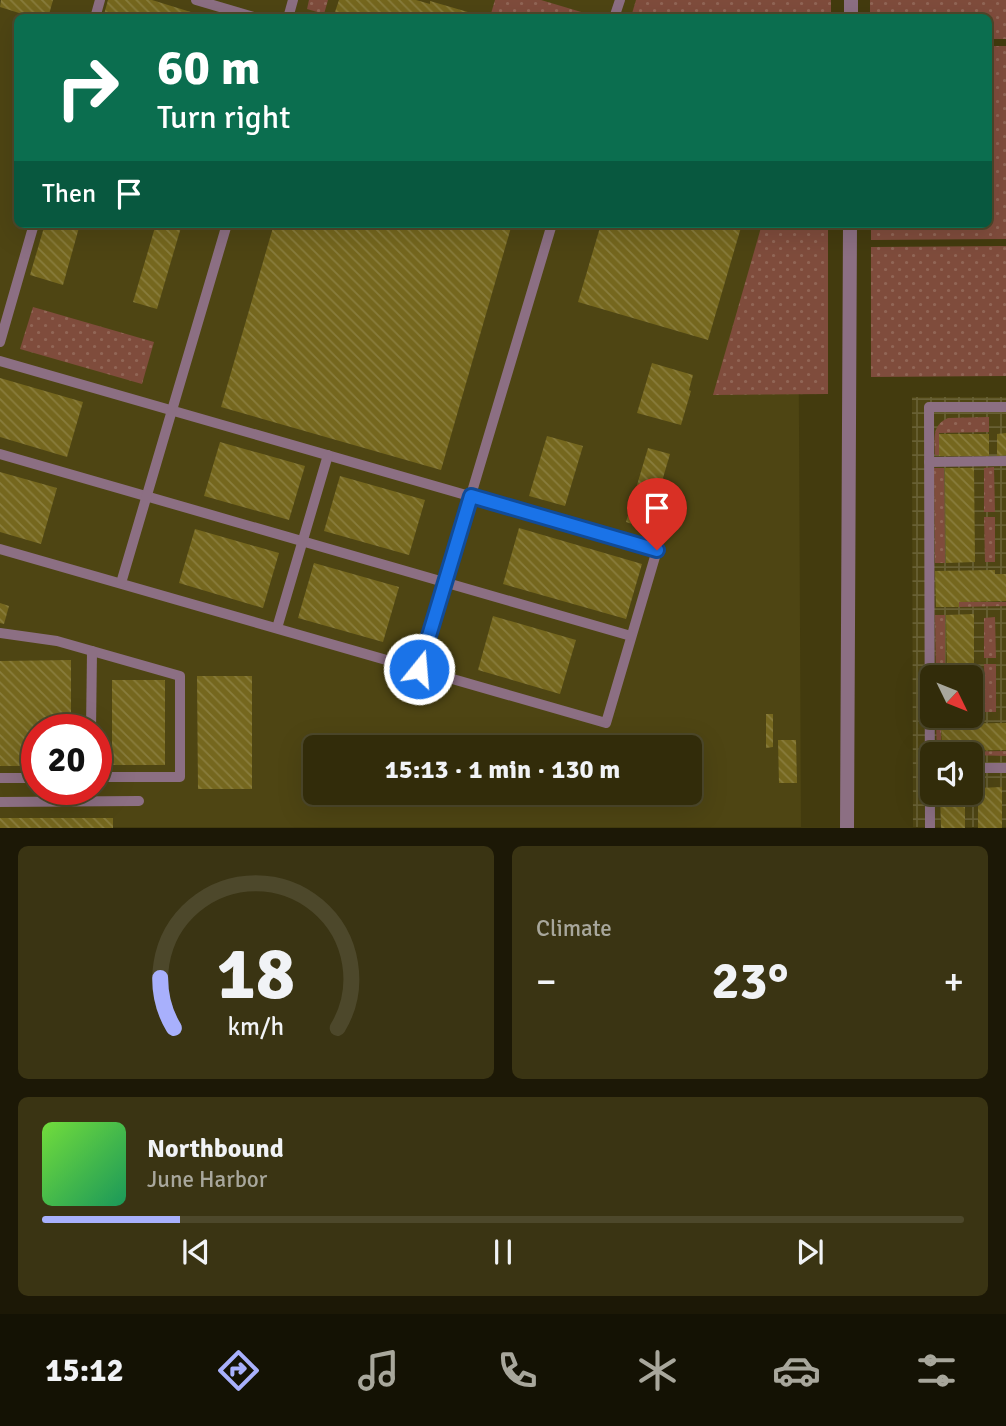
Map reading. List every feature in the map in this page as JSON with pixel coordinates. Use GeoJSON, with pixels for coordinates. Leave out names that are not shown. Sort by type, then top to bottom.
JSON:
{"type":"FeatureCollection","features":[{"type":"Feature","properties":{"kind":"street"},"geometry":{"type":"LineString","coordinates":[[847,828],[850,228]]}},
{"type":"Feature","properties":{"kind":"lane"},"geometry":{"type":"LineString","coordinates":[[196,0],[243,14]]}},
{"type":"Feature","properties":{"kind":"lane"},"geometry":{"type":"LineString","coordinates":[[0,342],[33,228]]}},
{"type":"Feature","properties":{"kind":"lane"},"geometry":{"type":"LineString","coordinates":[[121,583],[226,228]]}},
{"type":"Feature","properties":{"kind":"lane"},"geometry":{"type":"LineString","coordinates":[[419,669],[551,228]]}},
{"type":"Feature","properties":{"kind":"lane"},"geometry":{"type":"LineString","coordinates":[[0,361],[657,550],[606,723],[0,549]]}},
{"type":"Feature","properties":{"kind":"lane"},"geometry":{"type":"LineString","coordinates":[[931,742],[929,407],[1006,407]]}},
{"type":"Feature","properties":{"kind":"lane"},"geometry":{"type":"LineString","coordinates":[[0,454],[631,636]]}},
{"type":"Feature","properties":{"kind":"lane"},"geometry":{"type":"LineString","coordinates":[[277,628],[328,455]]}},
{"type":"Feature","properties":{"kind":"lane"},"geometry":{"type":"LineString","coordinates":[[929,462],[1006,461]]}},
{"type":"Feature","properties":{"kind":"lane"},"geometry":{"type":"LineString","coordinates":[[0,633],[24,635],[92,651],[180,676],[180,777],[112,778]]}},
{"type":"Feature","properties":{"kind":"lane"},"geometry":{"type":"LineString","coordinates":[[91,714],[92,651]]}},
{"type":"Feature","properties":{"kind":"lane"},"geometry":{"type":"LineString","coordinates":[[983,768],[1006,768]]}},
{"type":"Feature","properties":{"kind":"lane"},"geometry":{"type":"LineString","coordinates":[[0,778],[21,778]]}},
{"type":"Feature","properties":{"kind":"lane"},"geometry":{"type":"LineString","coordinates":[[0,802],[139,801]]}},
{"type":"Feature","properties":{"kind":"lane"},"geometry":{"type":"LineString","coordinates":[[930,805],[930,828]]}},
{"type":"Feature","properties":{"kind":"shaded area"},"geometry":{"type":"Polygon","coordinates":[[[0,0],[796,0],[796,14],[14,14],[14,228],[798,228],[801,827],[0,827],[0,0]]]}},
{"type":"Feature","properties":{"kind":"shaded area"},"geometry":{"type":"Polygon","coordinates":[[[309,0],[328,0],[324,14],[307,9],[309,0]]]}},
{"type":"Feature","properties":{"kind":"shaded area"},"geometry":{"type":"Polygon","coordinates":[[[495,0],[541,0],[588,14],[491,14],[495,0]]]}},
{"type":"Feature","properties":{"kind":"shaded area"},"geometry":{"type":"Polygon","coordinates":[[[636,0],[831,0],[831,14],[632,14],[636,0]]]}},
{"type":"Feature","properties":{"kind":"shaded area"},"geometry":{"type":"Polygon","coordinates":[[[870,0],[1006,0],[1006,39],[992,39],[992,14],[870,14],[870,0]]]}},
{"type":"Feature","properties":{"kind":"shaded area"},"geometry":{"type":"Polygon","coordinates":[[[992,46],[1006,46],[1006,239],[871,240],[871,228],[992,228],[992,46]]]}},
{"type":"Feature","properties":{"kind":"shaded area"},"geometry":{"type":"Polygon","coordinates":[[[761,228],[828,228],[828,394],[713,395],[761,228]]]}},
{"type":"Feature","properties":{"kind":"shaded area"},"geometry":{"type":"Polygon","coordinates":[[[1006,246],[1006,376],[871,377],[871,247],[1006,246]]]}},
{"type":"Feature","properties":{"kind":"shaded area"},"geometry":{"type":"Polygon","coordinates":[[[33,307],[154,342],[142,384],[20,349],[33,307]]]}},
{"type":"Feature","properties":{"kind":"shaded area"},"geometry":{"type":"Polygon","coordinates":[[[912,397],[1006,397],[1006,827],[913,827],[912,397]]]}},
{"type":"Feature","properties":{"kind":"shaded area"},"geometry":{"type":"Polygon","coordinates":[[[989,417],[989,432],[939,433],[939,455],[935,455],[935,433],[943,421],[948,418],[989,417]]]}},
{"type":"Feature","properties":{"kind":"shaded area"},"geometry":{"type":"Polygon","coordinates":[[[994,467],[995,512],[984,512],[984,468],[994,467]]]}},
{"type":"Feature","properties":{"kind":"shaded area"},"geometry":{"type":"Polygon","coordinates":[[[934,468],[944,468],[945,563],[935,563],[934,468]]]}},
{"type":"Feature","properties":{"kind":"shaded area"},"geometry":{"type":"Polygon","coordinates":[[[984,517],[995,517],[995,562],[985,562],[984,517]]]}},
{"type":"Feature","properties":{"kind":"shaded area"},"geometry":{"type":"Polygon","coordinates":[[[959,602],[1006,602],[1006,606],[959,607],[959,602]]]}},
{"type":"Feature","properties":{"kind":"shaded area"},"geometry":{"type":"Polygon","coordinates":[[[935,615],[945,615],[945,665],[936,665],[935,615]]]}},
{"type":"Feature","properties":{"kind":"shaded area"},"geometry":{"type":"Polygon","coordinates":[[[995,617],[996,658],[984,658],[984,618],[995,617]]]}},
{"type":"Feature","properties":{"kind":"shaded area"},"geometry":{"type":"Polygon","coordinates":[[[984,664],[996,664],[996,712],[985,712],[984,664]]]}},
{"type":"Feature","properties":{"kind":"shaded area"},"geometry":{"type":"Polygon","coordinates":[[[936,728],[941,728],[941,742],[937,742],[936,728]]]}},
{"type":"Feature","properties":{"kind":"shaded area"},"geometry":{"type":"Polygon","coordinates":[[[983,751],[1006,751],[1006,756],[983,755],[983,751]]]}},
{"type":"Feature","properties":{"kind":"building"},"geometry":{"type":"Polygon","coordinates":[[[1,0],[53,0],[49,14],[22,14],[0,7],[1,0]]]}},
{"type":"Feature","properties":{"kind":"building"},"geometry":{"type":"Polygon","coordinates":[[[108,0],[152,0],[197,14],[104,14],[108,0]]]}},
{"type":"Feature","properties":{"kind":"building"},"geometry":{"type":"Polygon","coordinates":[[[339,0],[416,0],[430,4],[430,1],[475,14],[334,14],[339,0]]]}},
{"type":"Feature","properties":{"kind":"building"},"geometry":{"type":"Polygon","coordinates":[[[44,228],[79,228],[63,285],[30,275],[44,228]]]}},
{"type":"Feature","properties":{"kind":"building"},"geometry":{"type":"Polygon","coordinates":[[[155,228],[181,228],[157,309],[133,302],[155,228]]]}},
{"type":"Feature","properties":{"kind":"building"},"geometry":{"type":"Polygon","coordinates":[[[273,228],[511,228],[441,470],[221,407],[273,228]]]}},
{"type":"Feature","properties":{"kind":"building"},"geometry":{"type":"Polygon","coordinates":[[[600,228],[741,228],[708,340],[578,302],[600,228]]]}},
{"type":"Feature","properties":{"kind":"building"},"geometry":{"type":"Polygon","coordinates":[[[652,363],[693,375],[681,425],[637,413],[652,363]]]}},
{"type":"Feature","properties":{"kind":"building"},"geometry":{"type":"Polygon","coordinates":[[[0,378],[83,402],[67,457],[0,437],[0,378]]]}},
{"type":"Feature","properties":{"kind":"building"},"geometry":{"type":"Polygon","coordinates":[[[1006,433],[1006,455],[997,456],[997,434],[1006,433]]]}},
{"type":"Feature","properties":{"kind":"building"},"geometry":{"type":"Polygon","coordinates":[[[939,434],[989,434],[989,456],[939,456],[939,434]]]}},
{"type":"Feature","properties":{"kind":"building"},"geometry":{"type":"Polygon","coordinates":[[[547,436],[583,446],[565,506],[529,496],[547,436]]]}},
{"type":"Feature","properties":{"kind":"building"},"geometry":{"type":"Polygon","coordinates":[[[220,442],[305,466],[289,520],[204,496],[220,442]]]}},
{"type":"Feature","properties":{"kind":"building"},"geometry":{"type":"Polygon","coordinates":[[[648,448],[670,454],[648,529],[626,522],[648,448]]]}},
{"type":"Feature","properties":{"kind":"building"},"geometry":{"type":"Polygon","coordinates":[[[945,468],[974,468],[975,562],[946,563],[945,468]]]}},
{"type":"Feature","properties":{"kind":"building"},"geometry":{"type":"Polygon","coordinates":[[[0,472],[57,488],[41,544],[0,532],[0,472]]]}},
{"type":"Feature","properties":{"kind":"building"},"geometry":{"type":"Polygon","coordinates":[[[340,476],[425,500],[409,555],[324,531],[340,476]]]}},
{"type":"Feature","properties":{"kind":"building"},"geometry":{"type":"Polygon","coordinates":[[[519,528],[642,564],[626,619],[503,584],[519,528]]]}},
{"type":"Feature","properties":{"kind":"building"},"geometry":{"type":"Polygon","coordinates":[[[195,529],[279,553],[263,608],[179,583],[195,529]]]}},
{"type":"Feature","properties":{"kind":"building"},"geometry":{"type":"Polygon","coordinates":[[[314,563],[399,587],[383,642],[298,618],[314,563]]]}},
{"type":"Feature","properties":{"kind":"building"},"geometry":{"type":"Polygon","coordinates":[[[995,570],[995,574],[1006,574],[1006,601],[959,602],[959,607],[936,607],[935,571],[995,570]]]}},
{"type":"Feature","properties":{"kind":"building"},"geometry":{"type":"Polygon","coordinates":[[[0,603],[9,606],[4,624],[0,623],[0,603]]]}},
{"type":"Feature","properties":{"kind":"building"},"geometry":{"type":"Polygon","coordinates":[[[974,614],[974,665],[947,665],[946,615],[974,614]]]}},
{"type":"Feature","properties":{"kind":"building"},"geometry":{"type":"Polygon","coordinates":[[[493,616],[576,640],[560,694],[478,670],[493,616]]]}},
{"type":"Feature","properties":{"kind":"building"},"geometry":{"type":"Polygon","coordinates":[[[71,660],[71,714],[21,714],[21,766],[0,766],[0,661],[71,660]]]}},
{"type":"Feature","properties":{"kind":"building"},"geometry":{"type":"Polygon","coordinates":[[[197,676],[252,676],[252,789],[198,789],[197,676]]]}},
{"type":"Feature","properties":{"kind":"building"},"geometry":{"type":"Polygon","coordinates":[[[112,680],[165,680],[165,765],[112,765],[112,680]]]}},
{"type":"Feature","properties":{"kind":"building"},"geometry":{"type":"Polygon","coordinates":[[[766,714],[773,714],[773,747],[766,748],[766,714]]]}},
{"type":"Feature","properties":{"kind":"building"},"geometry":{"type":"Polygon","coordinates":[[[984,723],[1006,723],[1006,750],[983,750],[983,742],[942,742],[941,728],[984,728],[984,723]]]}},
{"type":"Feature","properties":{"kind":"building"},"geometry":{"type":"Polygon","coordinates":[[[778,740],[796,740],[797,783],[779,783],[778,740]]]}},
{"type":"Feature","properties":{"kind":"building"},"geometry":{"type":"Polygon","coordinates":[[[1002,787],[1002,828],[978,828],[978,805],[983,805],[983,788],[1002,787]]]}},
{"type":"Feature","properties":{"kind":"building"},"geometry":{"type":"Polygon","coordinates":[[[940,805],[965,805],[965,828],[941,828],[940,805]]]}},
{"type":"Feature","properties":{"kind":"building"},"geometry":{"type":"Polygon","coordinates":[[[0,818],[113,818],[113,828],[0,828],[0,818]]]}},
{"type":"Feature","properties":{"kind":"route"},"geometry":{"type":"LineString","coordinates":[[419,669],[471,496],[657,550]]}}]}
